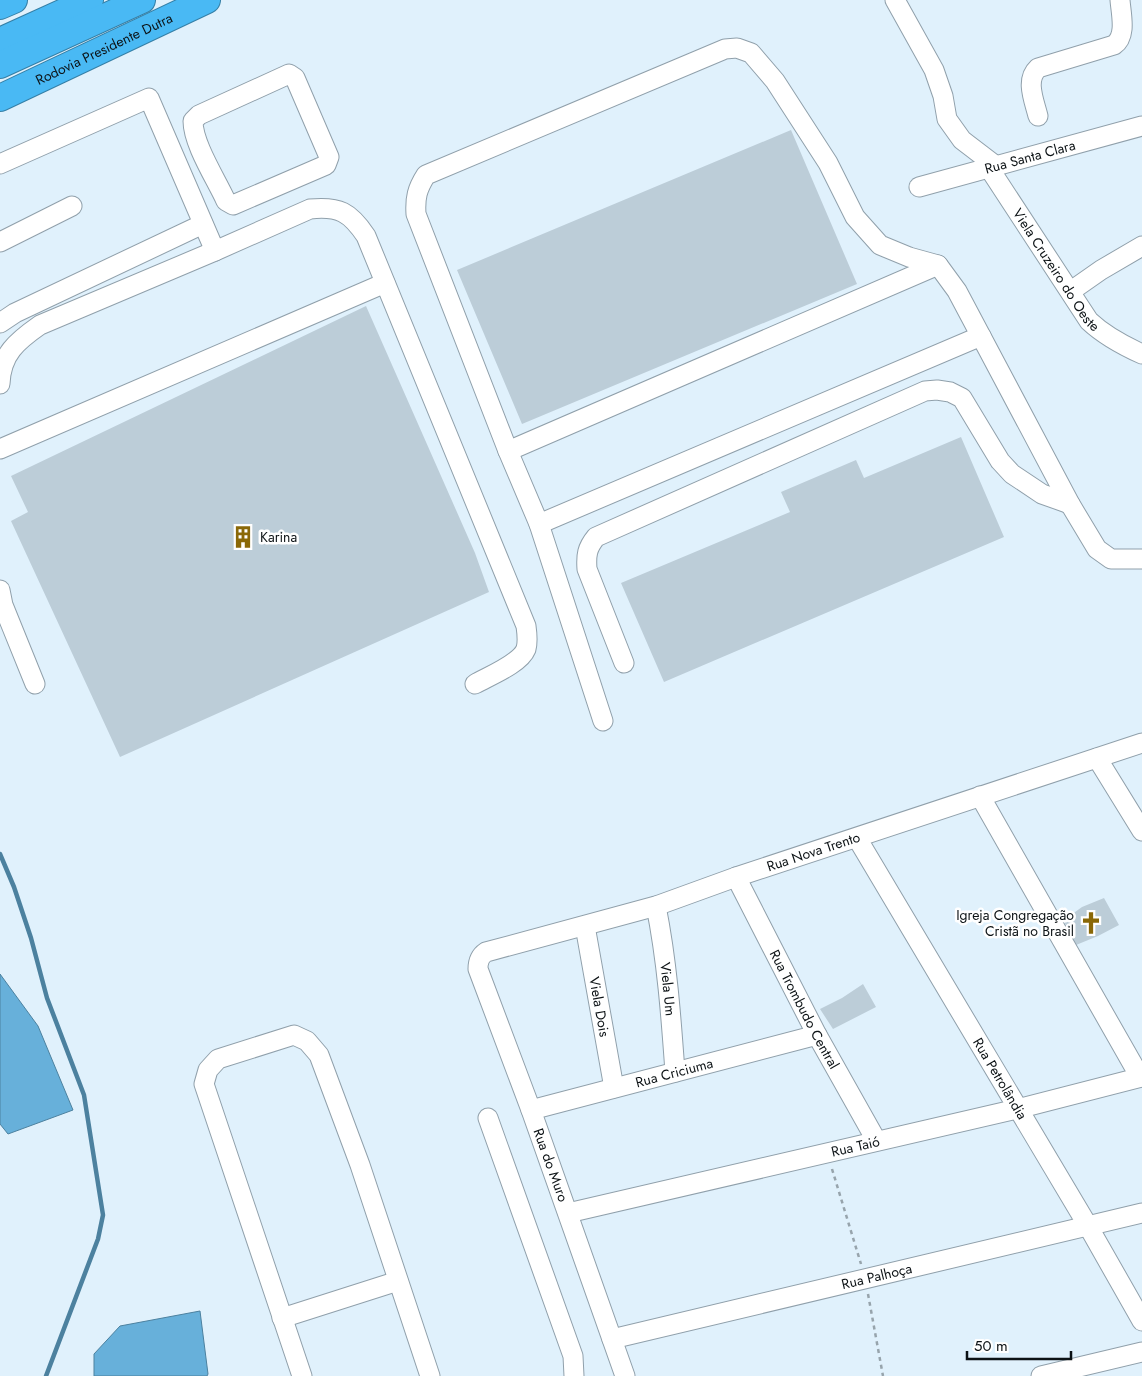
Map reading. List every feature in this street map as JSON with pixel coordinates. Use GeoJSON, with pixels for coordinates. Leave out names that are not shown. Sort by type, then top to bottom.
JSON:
{"type":"FeatureCollection","features":[{"type":"Feature","properties":{"kind":"highway"},"geometry":{"type":"LineString","coordinates":[[0,6],[14,0]]}},
{"type":"Feature","properties":{"kind":"highway"},"geometry":{"type":"LineString","coordinates":[[0,41],[90,0]]}},
{"type":"Feature","properties":{"kind":"highway","name":"Rodovia Presidente Dutra"},"geometry":{"type":"LineString","coordinates":[[0,65],[142,0]]}},
{"type":"Feature","properties":{"kind":"highway","name":"Rodovia Presidente Dutra"},"geometry":{"type":"LineString","coordinates":[[0,98],[207,0]]}},
{"type":"Feature","properties":{"kind":"street","name":"Viela Cruzeiro do Oeste"},"geometry":{"type":"LineString","coordinates":[[895,0],[934,70],[943,96],[948,119],[962,140],[992,167],[1090,321],[1103,334],[1121,345],[1142,354]]}},
{"type":"Feature","properties":{"kind":"street"},"geometry":{"type":"LineString","coordinates":[[1038,116],[1030,83],[1033,72],[1038,68],[1114,45],[1118,42],[1122,34],[1120,0]]}},
{"type":"Feature","properties":{"kind":"street"},"geometry":{"type":"LineString","coordinates":[[603,721],[539,524],[508,452],[416,214],[415,199],[419,186],[426,176],[725,49],[737,48],[751,53],[776,81],[828,162],[855,216],[880,245],[909,257],[938,265],[957,291],[1070,504],[1097,549],[1111,559],[1142,559]]}},
{"type":"Feature","properties":{"kind":"street"},"geometry":{"type":"LineString","coordinates":[[289,74],[295,78],[329,157],[326,165],[233,205],[226,201],[200,148],[193,131],[192,122],[199,115],[289,74]]}},
{"type":"Feature","properties":{"kind":"street"},"geometry":{"type":"LineString","coordinates":[[0,164],[149,98],[215,251]]}},
{"type":"Feature","properties":{"kind":"street","name":"Rua Santa Clara"},"geometry":{"type":"LineString","coordinates":[[919,188],[1142,126]]}},
{"type":"Feature","properties":{"kind":"street"},"geometry":{"type":"LineString","coordinates":[[176,159],[200,148]]}},
{"type":"Feature","properties":{"kind":"street"},"geometry":{"type":"LineString","coordinates":[[0,242],[72,206]]}},
{"type":"Feature","properties":{"kind":"street"},"geometry":{"type":"LineString","coordinates":[[0,384],[3,365],[10,351],[20,339],[40,325],[310,209],[326,207],[341,210],[355,220],[366,236],[526,626],[526,649],[519,659],[475,684]]}},
{"type":"Feature","properties":{"kind":"street"},"geometry":{"type":"LineString","coordinates":[[0,323],[15,313],[203,224]]}},
{"type":"Feature","properties":{"kind":"street"},"geometry":{"type":"LineString","coordinates":[[1070,291],[1100,270],[1142,246]]}},
{"type":"Feature","properties":{"kind":"street"},"geometry":{"type":"LineString","coordinates":[[508,452],[938,265]]}},
{"type":"Feature","properties":{"kind":"street"},"geometry":{"type":"LineString","coordinates":[[0,450],[385,282]]}},
{"type":"Feature","properties":{"kind":"street"},"geometry":{"type":"LineString","coordinates":[[539,524],[981,336]]}},
{"type":"Feature","properties":{"kind":"street"},"geometry":{"type":"LineString","coordinates":[[624,663],[587,569],[588,546],[596,537],[925,391],[950,392],[962,398],[1000,461],[1012,474],[1042,494],[1070,504]]}},
{"type":"Feature","properties":{"kind":"street"},"geometry":{"type":"LineString","coordinates":[[0,590],[3,605],[35,684]]}},
{"type":"Feature","properties":{"kind":"street","name":"Rua Nova Trento"},"geometry":{"type":"LineString","coordinates":[[482,954],[656,906],[736,877],[1142,743]]}},
{"type":"Feature","properties":{"kind":"street"},"geometry":{"type":"LineString","coordinates":[[1097,758],[1142,831]]}},
{"type":"Feature","properties":{"kind":"street"},"geometry":{"type":"LineString","coordinates":[[980,796],[1141,1077]]}},
{"type":"Feature","properties":{"kind":"street","name":"Rua Petrolândia"},"geometry":{"type":"LineString","coordinates":[[857,838],[1088,1226],[1142,1321]]}},
{"type":"Feature","properties":{"kind":"street","name":"Rua Trombudo Central"},"geometry":{"type":"LineString","coordinates":[[736,877],[816,1035],[876,1140]]}},
{"type":"Feature","properties":{"kind":"street","name":"Viela Um"},"geometry":{"type":"LineString","coordinates":[[656,906],[667,976],[675,1072]]}},
{"type":"Feature","properties":{"kind":"street","name":"Viela Dois"},"geometry":{"type":"LineString","coordinates":[[585,926],[614,1088]]}},
{"type":"Feature","properties":{"kind":"street","name":"Rua do Muro"},"geometry":{"type":"LineString","coordinates":[[482,954],[478,969],[532,1110],[625,1376]]}},
{"type":"Feature","properties":{"kind":"street"},"geometry":{"type":"LineString","coordinates":[[302,1376],[204,1084],[208,1070],[218,1059],[294,1034],[307,1041],[319,1055],[360,1165],[430,1376]]}},
{"type":"Feature","properties":{"kind":"street","name":"Rua Criciuma"},"geometry":{"type":"LineString","coordinates":[[532,1110],[816,1035]]}},
{"type":"Feature","properties":{"kind":"street","name":"Rua Taió"},"geometry":{"type":"LineString","coordinates":[[568,1213],[876,1140],[1017,1109],[1141,1077]]}},
{"type":"Feature","properties":{"kind":"street"},"geometry":{"type":"LineString","coordinates":[[488,1118],[572,1356],[574,1376]]}},
{"type":"Feature","properties":{"kind":"street","name":"Rua Palhoça"},"geometry":{"type":"LineString","coordinates":[[612,1339],[1142,1213]]}},
{"type":"Feature","properties":{"kind":"street"},"geometry":{"type":"LineString","coordinates":[[282,1318],[398,1281]]}},
{"type":"Feature","properties":{"kind":"street"},"geometry":{"type":"LineString","coordinates":[[1041,1376],[1142,1352]]}},
{"type":"Feature","properties":{"kind":"water"},"geometry":{"type":"Polygon","coordinates":[[[0,974],[38,1026],[73,1110],[8,1134],[0,1124],[0,974]]]}},
{"type":"Feature","properties":{"kind":"water"},"geometry":{"type":"Polygon","coordinates":[[[200,1311],[207,1376],[94,1376],[94,1354],[120,1326],[200,1311]]]}},
{"type":"Feature","properties":{"kind":"building"},"geometry":{"type":"Polygon","coordinates":[[[791,130],[857,284],[522,424],[457,270],[791,130]]]}},
{"type":"Feature","properties":{"kind":"building","name":"Karina"},"geometry":{"type":"Polygon","coordinates":[[[366,306],[475,553],[489,592],[120,757],[11,521],[28,512],[11,476],[366,306]]]}},
{"type":"Feature","properties":{"kind":"building"},"geometry":{"type":"Polygon","coordinates":[[[961,437],[1004,537],[664,682],[621,583],[790,512],[781,492],[856,460],[864,478],[961,437]]]}},
{"type":"Feature","properties":{"kind":"building","name":"Igreja Congregação Cristã no Brasil"},"geometry":{"type":"Polygon","coordinates":[[[1104,898],[1119,925],[1076,945],[1068,932],[1064,920],[1082,907],[1104,898]]]}},
{"type":"Feature","properties":{"kind":"building"},"geometry":{"type":"Polygon","coordinates":[[[863,984],[876,1007],[833,1029],[820,1009],[842,998],[863,984]]]}},
{"type":"Feature","properties":{"kind":"waterway"},"geometry":{"type":"LineString","coordinates":[[0,854],[14,887],[31,938],[47,998],[84,1095],[103,1215],[98,1239],[46,1376]]}},
{"type":"Feature","properties":{"kind":"place","name":"Karina"},"geometry":{"type":"Point","coordinates":[243,537]}},
{"type":"Feature","properties":{"kind":"place","name":"Igreja Congregação Cristã no Brasil"},"geometry":{"type":"Point","coordinates":[1091,923]}}]}
